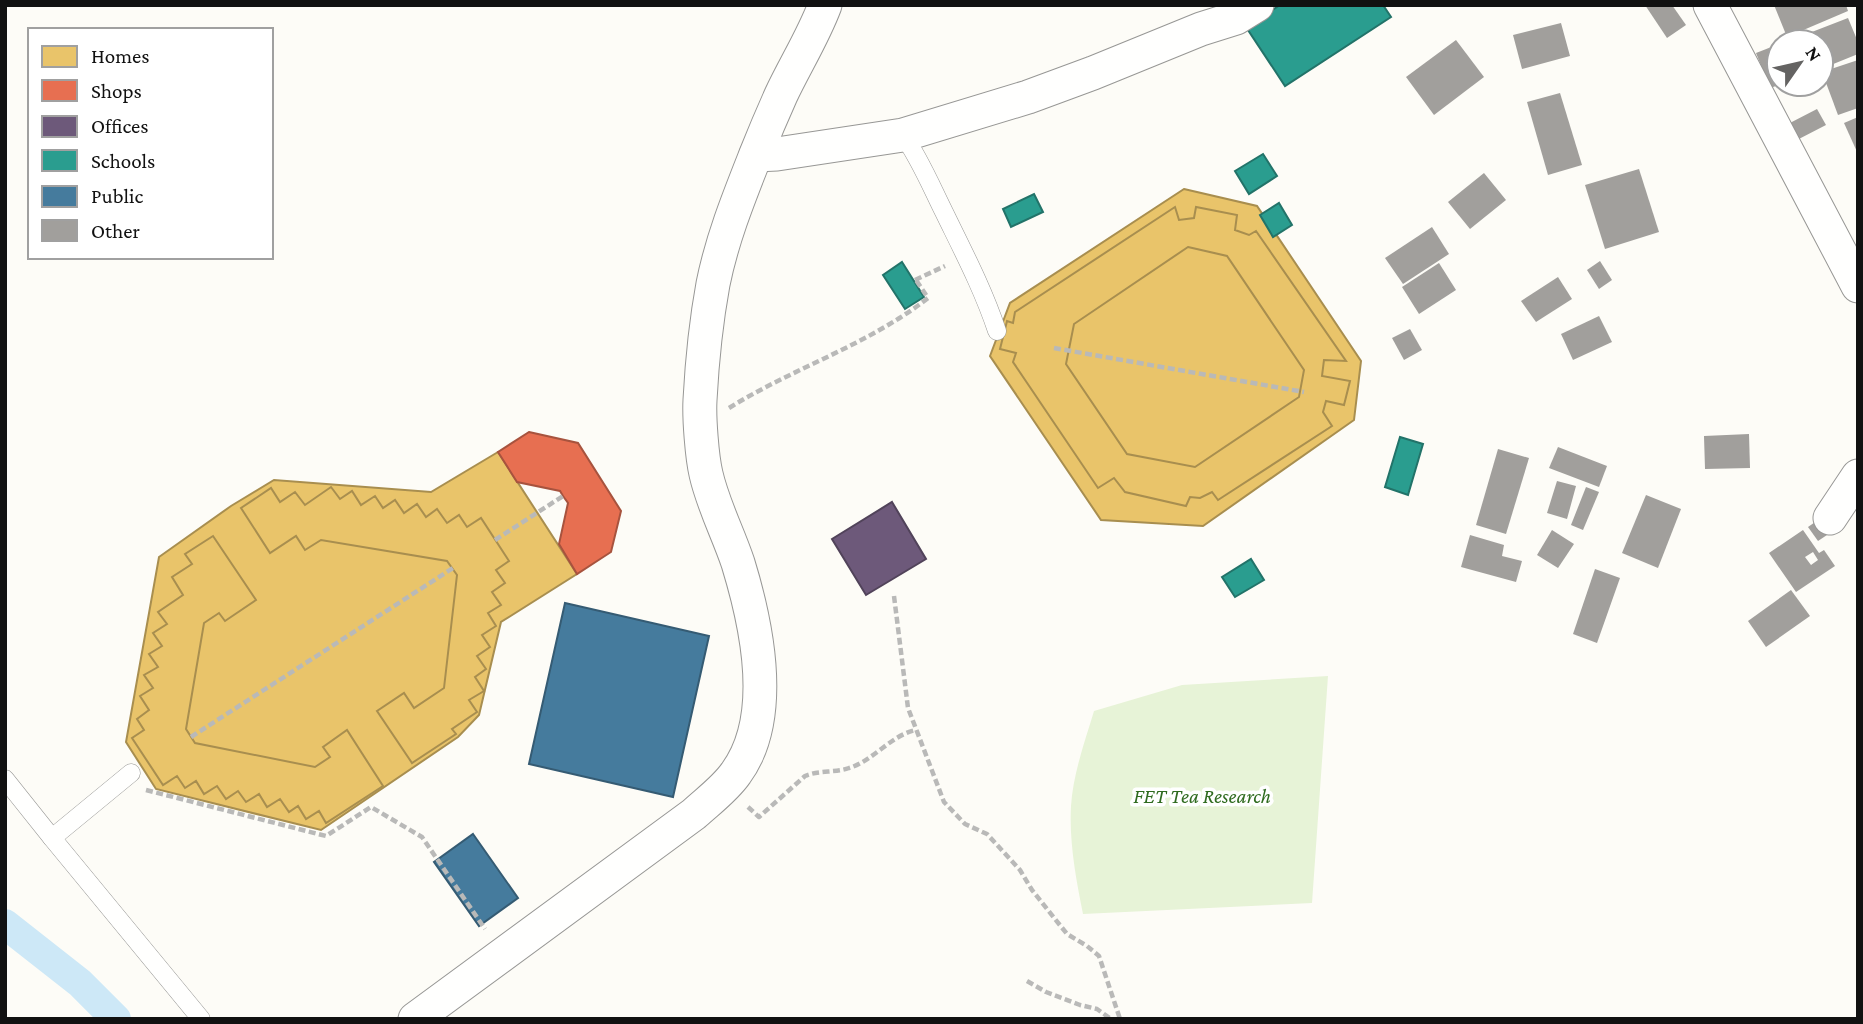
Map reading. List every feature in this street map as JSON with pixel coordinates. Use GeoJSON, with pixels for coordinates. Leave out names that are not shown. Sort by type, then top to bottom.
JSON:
{"type":"FeatureCollection","features":[{"type":"Feature","properties":{"kind":"street"},"geometry":{"type":"LineString","coordinates":[[415,1019],[662,838],[717,794],[736,774],[747,754],[760,708],[757,650],[751,613],[737,562],[711,494],[705,470],[700,403],[713,284],[741,188],[825,5]]}},
{"type":"Feature","properties":{"kind":"street"},"geometry":{"type":"LineString","coordinates":[[756,155],[903,135],[1080,78],[1201,29],[1236,18],[1257,5]]}},
{"type":"Feature","properties":{"kind":"street"},"geometry":{"type":"LineString","coordinates":[[1710,5],[1858,286]]}},
{"type":"Feature","properties":{"kind":"street"},"geometry":{"type":"LineString","coordinates":[[1830,518],[1858,476]]}},
{"type":"Feature","properties":{"kind":"lane"},"geometry":{"type":"LineString","coordinates":[[903,135],[916,154],[966,256],[997,331]]}},
{"type":"Feature","properties":{"kind":"lane"},"geometry":{"type":"LineString","coordinates":[[52,838],[131,774]]}},
{"type":"Feature","properties":{"kind":"lane"},"geometry":{"type":"LineString","coordinates":[[5,779],[201,1019]]}},
{"type":"Feature","properties":{"kind":"path"},"geometry":{"type":"LineString","coordinates":[[702,425],[739,402],[893,322],[928,298],[915,280],[966,256]]}},
{"type":"Feature","properties":{"kind":"path"},"geometry":{"type":"LineString","coordinates":[[1054,348],[1304,392]]}},
{"type":"Feature","properties":{"kind":"path"},"geometry":{"type":"LineString","coordinates":[[495,540],[563,496]]}},
{"type":"Feature","properties":{"kind":"path"},"geometry":{"type":"LineString","coordinates":[[191,737],[453,568]]}},
{"type":"Feature","properties":{"kind":"path"},"geometry":{"type":"LineString","coordinates":[[894,596],[908,708],[944,802],[965,824],[987,834],[1020,870],[1032,890],[1067,934],[1099,956],[1120,1019]]}},
{"type":"Feature","properties":{"kind":"path"},"geometry":{"type":"LineString","coordinates":[[717,794],[738,797],[759,817],[805,776],[849,769],[898,737],[916,730]]}},
{"type":"Feature","properties":{"kind":"path"},"geometry":{"type":"LineString","coordinates":[[131,774],[148,791],[326,836],[371,807],[422,837],[492,938]]}},
{"type":"Feature","properties":{"kind":"path"},"geometry":{"type":"LineString","coordinates":[[1027,981],[1046,992],[1097,1009],[1111,1019]]}},
{"type":"Feature","properties":{"kind":"green space","name":"FET Tea Research"},"geometry":{"type":"Polygon","coordinates":[[[1328,676],[1312,903],[1083,914],[1072,847],[1071,806],[1077,770],[1094,711],[1182,685],[1328,676]]]}},
{"type":"Feature","properties":{"kind":"building: Homes"},"geometry":{"type":"Polygon","coordinates":[[[1184,189],[1257,206],[1361,361],[1354,420],[1203,526],[1101,520],[990,356],[1010,303],[1184,189]]]}},
{"type":"Feature","properties":{"kind":"building: Homes"},"geometry":{"type":"Polygon","coordinates":[[[1175,207],[1179,220],[1194,218],[1196,207],[1237,215],[1235,230],[1249,235],[1256,231],[1346,361],[1324,360],[1322,376],[1350,381],[1344,405],[1326,401],[1323,412],[1332,426],[1218,500],[1212,492],[1200,498],[1190,497],[1186,506],[1125,492],[1114,478],[1098,488],[1013,362],[1016,353],[1000,349],[1007,321],[1013,323],[1015,312],[1175,207]],[[1188,247],[1074,324],[1066,364],[1127,454],[1195,467],[1299,397],[1304,370],[1227,256],[1188,247]]]}},
{"type":"Feature","properties":{"kind":"building: Homes"},"geometry":{"type":"Polygon","coordinates":[[[498,452],[577,574],[501,622],[479,715],[458,737],[321,830],[156,789],[126,742],[159,557],[231,506],[274,480],[431,492],[498,452]]]}},
{"type":"Feature","properties":{"kind":"building: Homes"},"geometry":{"type":"Polygon","coordinates":[[[331,487],[340,499],[352,491],[361,505],[375,496],[383,508],[395,500],[404,513],[417,504],[426,517],[437,509],[447,523],[459,515],[467,527],[481,518],[509,561],[496,570],[505,583],[492,592],[501,605],[488,613],[496,626],[482,635],[490,647],[477,656],[486,669],[475,677],[484,691],[469,700],[477,712],[452,729],[456,734],[412,763],[377,711],[404,693],[414,708],[444,688],[457,575],[447,561],[321,540],[305,550],[296,536],[270,553],[241,508],[271,488],[280,502],[295,492],[305,505],[331,487]]]}},
{"type":"Feature","properties":{"kind":"building: Homes"},"geometry":{"type":"Polygon","coordinates":[[[213,536],[256,600],[225,621],[219,613],[204,623],[186,729],[195,743],[315,767],[330,757],[323,747],[347,730],[383,786],[326,823],[319,811],[306,819],[298,806],[289,812],[280,799],[267,807],[259,794],[246,802],[238,791],[226,799],[217,786],[204,794],[196,781],[185,788],[177,776],[163,785],[132,738],[144,730],[137,719],[149,710],[140,696],[153,688],[144,675],[158,667],[149,654],[162,646],[153,633],[167,624],[158,612],[183,595],[172,577],[192,564],[185,554],[213,536]]]}},
{"type":"Feature","properties":{"kind":"building: Shops"},"geometry":{"type":"Polygon","coordinates":[[[529,432],[578,443],[621,511],[611,552],[577,574],[559,544],[568,503],[560,491],[517,482],[498,452],[529,432]]]}},
{"type":"Feature","properties":{"kind":"building: Offices"},"geometry":{"type":"Polygon","coordinates":[[[892,502],[926,559],[866,595],[832,539],[892,502]]]}},
{"type":"Feature","properties":{"kind":"building: Schools"},"geometry":{"type":"Polygon","coordinates":[[[1280,5],[1383,5],[1391,17],[1285,86],[1246,27],[1280,5]]]}},
{"type":"Feature","properties":{"kind":"building: Schools"},"geometry":{"type":"Polygon","coordinates":[[[1263,154],[1277,176],[1249,194],[1235,171],[1263,154]]]}},
{"type":"Feature","properties":{"kind":"building: Schools"},"geometry":{"type":"Polygon","coordinates":[[[1034,194],[1043,212],[1011,227],[1003,209],[1034,194]]]}},
{"type":"Feature","properties":{"kind":"building: Schools"},"geometry":{"type":"Polygon","coordinates":[[[1279,203],[1292,225],[1273,237],[1260,215],[1279,203]]]}},
{"type":"Feature","properties":{"kind":"building: Schools"},"geometry":{"type":"Polygon","coordinates":[[[902,262],[924,297],[905,309],[883,275],[902,262]]]}},
{"type":"Feature","properties":{"kind":"building: Schools"},"geometry":{"type":"Polygon","coordinates":[[[1400,437],[1423,444],[1408,495],[1385,487],[1400,437]]]}},
{"type":"Feature","properties":{"kind":"building: Schools"},"geometry":{"type":"Polygon","coordinates":[[[1251,559],[1264,580],[1235,597],[1222,577],[1251,559]]]}},
{"type":"Feature","properties":{"kind":"building: Public"},"geometry":{"type":"Polygon","coordinates":[[[565,603],[709,636],[673,797],[529,764],[565,603]]]}},
{"type":"Feature","properties":{"kind":"building: Public"},"geometry":{"type":"Polygon","coordinates":[[[473,834],[518,898],[479,926],[434,862],[473,834]]]}},
{"type":"Feature","properties":{"kind":"building: Other"},"geometry":{"type":"Polygon","coordinates":[[[1645,5],[1672,5],[1686,25],[1667,38],[1645,5]]]}},
{"type":"Feature","properties":{"kind":"building: Other"},"geometry":{"type":"Polygon","coordinates":[[[1774,5],[1846,5],[1848,11],[1808,28],[1783,28],[1774,5]]]}},
{"type":"Feature","properties":{"kind":"building: Other"},"geometry":{"type":"Polygon","coordinates":[[[1848,18],[1858,42],[1858,54],[1835,63],[1835,28],[1822,28],[1848,18]]]}},
{"type":"Feature","properties":{"kind":"building: Other"},"geometry":{"type":"Polygon","coordinates":[[[1561,23],[1570,56],[1522,69],[1513,35],[1561,23]]]}},
{"type":"Feature","properties":{"kind":"building: Other"},"geometry":{"type":"Polygon","coordinates":[[[1456,40],[1484,77],[1434,115],[1406,77],[1456,40]]]}},
{"type":"Feature","properties":{"kind":"building: Other"},"geometry":{"type":"Polygon","coordinates":[[[1765,49],[1765,76],[1756,53],[1765,49]]]}},
{"type":"Feature","properties":{"kind":"building: Other"},"geometry":{"type":"Polygon","coordinates":[[[1858,60],[1858,108],[1838,115],[1832,98],[1835,98],[1835,68],[1858,60]]]}},
{"type":"Feature","properties":{"kind":"building: Other"},"geometry":{"type":"Polygon","coordinates":[[[1560,93],[1582,165],[1548,175],[1527,102],[1560,93]]]}},
{"type":"Feature","properties":{"kind":"building: Other"},"geometry":{"type":"Polygon","coordinates":[[[1817,109],[1826,125],[1795,141],[1786,125],[1817,109]]]}},
{"type":"Feature","properties":{"kind":"building: Other"},"geometry":{"type":"Polygon","coordinates":[[[1858,117],[1858,154],[1844,123],[1858,117]]]}},
{"type":"Feature","properties":{"kind":"building: Other"},"geometry":{"type":"Polygon","coordinates":[[[1639,169],[1659,232],[1605,249],[1585,185],[1639,169]]]}},
{"type":"Feature","properties":{"kind":"building: Other"},"geometry":{"type":"Polygon","coordinates":[[[1484,173],[1506,200],[1470,229],[1448,202],[1484,173]]]}},
{"type":"Feature","properties":{"kind":"building: Other"},"geometry":{"type":"Polygon","coordinates":[[[1432,227],[1449,254],[1403,284],[1385,258],[1432,227]]]}},
{"type":"Feature","properties":{"kind":"building: Other"},"geometry":{"type":"Polygon","coordinates":[[[1600,261],[1612,280],[1599,289],[1587,270],[1600,261]]]}},
{"type":"Feature","properties":{"kind":"building: Other"},"geometry":{"type":"Polygon","coordinates":[[[1439,263],[1456,290],[1419,314],[1402,287],[1439,263]]]}},
{"type":"Feature","properties":{"kind":"building: Other"},"geometry":{"type":"Polygon","coordinates":[[[1558,277],[1572,299],[1536,322],[1521,301],[1558,277]]]}},
{"type":"Feature","properties":{"kind":"building: Other"},"geometry":{"type":"Polygon","coordinates":[[[1599,316],[1612,342],[1573,360],[1561,334],[1599,316]]]}},
{"type":"Feature","properties":{"kind":"building: Other"},"geometry":{"type":"Polygon","coordinates":[[[1410,329],[1422,350],[1404,360],[1392,338],[1410,329]]]}},
{"type":"Feature","properties":{"kind":"building: Other"},"geometry":{"type":"Polygon","coordinates":[[[1749,434],[1750,468],[1705,469],[1704,436],[1749,434]]]}},
{"type":"Feature","properties":{"kind":"building: Other"},"geometry":{"type":"Polygon","coordinates":[[[1558,447],[1607,466],[1599,487],[1549,468],[1558,447]]]}},
{"type":"Feature","properties":{"kind":"building: Other"},"geometry":{"type":"Polygon","coordinates":[[[1498,449],[1529,458],[1506,534],[1476,525],[1498,449]]]}},
{"type":"Feature","properties":{"kind":"building: Other"},"geometry":{"type":"Polygon","coordinates":[[[1557,481],[1576,486],[1567,519],[1547,513],[1557,481]]]}},
{"type":"Feature","properties":{"kind":"building: Other"},"geometry":{"type":"Polygon","coordinates":[[[1586,487],[1599,492],[1583,530],[1571,525],[1586,487]]]}},
{"type":"Feature","properties":{"kind":"building: Other"},"geometry":{"type":"Polygon","coordinates":[[[1646,495],[1681,509],[1658,568],[1622,553],[1646,495]]]}},
{"type":"Feature","properties":{"kind":"building: Other"},"geometry":{"type":"Polygon","coordinates":[[[1818,520],[1827,535],[1818,541],[1808,527],[1818,520]]]}},
{"type":"Feature","properties":{"kind":"building: Other"},"geometry":{"type":"Polygon","coordinates":[[[1552,530],[1574,544],[1558,568],[1537,555],[1552,530]]]}},
{"type":"Feature","properties":{"kind":"building: Other"},"geometry":{"type":"Polygon","coordinates":[[[1803,530],[1819,553],[1824,550],[1835,566],[1796,592],[1769,553],[1803,530]],[[1813,552],[1805,557],[1811,565],[1818,560],[1813,552]]]}},
{"type":"Feature","properties":{"kind":"building: Other"},"geometry":{"type":"Polygon","coordinates":[[[1470,535],[1504,545],[1502,556],[1522,561],[1516,582],[1461,567],[1470,535]]]}},
{"type":"Feature","properties":{"kind":"building: Other"},"geometry":{"type":"Polygon","coordinates":[[[1595,569],[1620,578],[1597,643],[1573,634],[1595,569]]]}},
{"type":"Feature","properties":{"kind":"building: Other"},"geometry":{"type":"Polygon","coordinates":[[[1791,590],[1810,616],[1766,647],[1748,621],[1791,590]]]}},
{"type":"Feature","properties":{"kind":"waterway"},"geometry":{"type":"LineString","coordinates":[[5,924],[80,983],[116,1019]]}}]}
